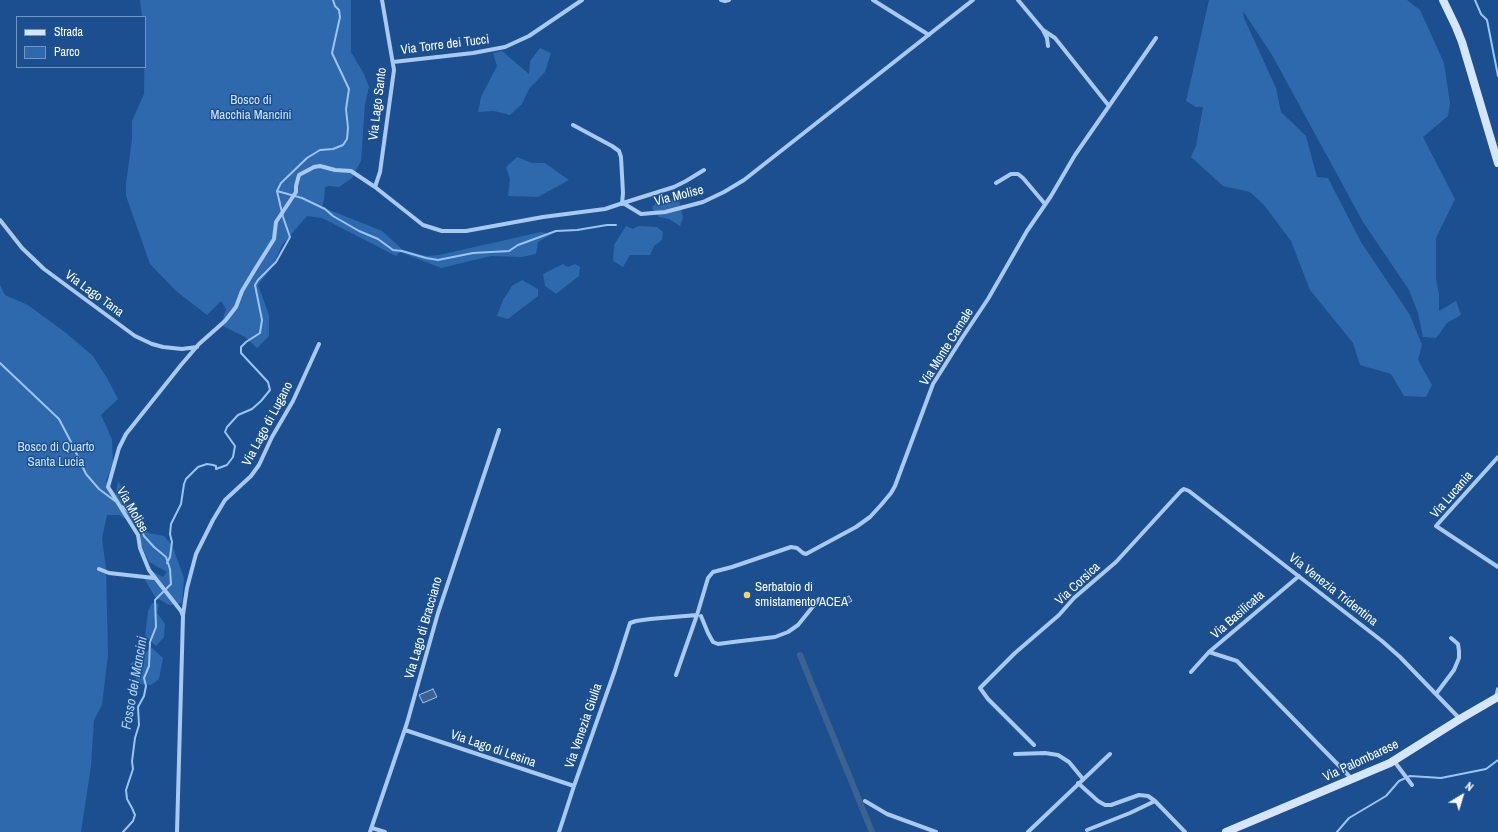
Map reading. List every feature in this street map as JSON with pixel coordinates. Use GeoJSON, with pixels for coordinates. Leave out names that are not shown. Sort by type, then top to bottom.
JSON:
{"type":"FeatureCollection","features":[{"type":"Feature","properties":{"kind":"main road"},"geometry":{"type":"LineString","coordinates":[[1443,0],[1462,42],[1498,163]]}},
{"type":"Feature","properties":{"kind":"main road","name":"Via Palombarese"},"geometry":{"type":"LineString","coordinates":[[1226,832],[1394,761],[1460,719],[1497,698]]}},
{"type":"Feature","properties":{"kind":"street","name":"Via Lago Santo"},"geometry":{"type":"LineString","coordinates":[[375,187],[380,172],[394,72],[382,0]]}},
{"type":"Feature","properties":{"kind":"street","name":"Via Torre dei Tucci"},"geometry":{"type":"LineString","coordinates":[[393,62],[473,54],[505,47],[529,36],[582,0]]}},
{"type":"Feature","properties":{"kind":"street"},"geometry":{"type":"LineString","coordinates":[[721,0],[729,0]]}},
{"type":"Feature","properties":{"kind":"street"},"geometry":{"type":"LineString","coordinates":[[873,0],[929,35]]}},
{"type":"Feature","properties":{"kind":"street","name":"Via Molise"},"geometry":{"type":"LineString","coordinates":[[622,203],[641,214],[651,214],[703,202],[724,192],[744,180],[973,0]]}},
{"type":"Feature","properties":{"kind":"street"},"geometry":{"type":"LineString","coordinates":[[1018,0],[1043,30],[1047,38],[1048,46]]}},
{"type":"Feature","properties":{"kind":"street"},"geometry":{"type":"LineString","coordinates":[[1043,30],[1055,38],[1110,106]]}},
{"type":"Feature","properties":{"kind":"street","name":"Via Monte Carnale"},"geometry":{"type":"LineString","coordinates":[[699,615],[708,578],[713,572],[791,548],[796,548],[806,554],[864,522],[888,498],[898,480],[933,384],[988,299],[1027,231],[1075,155],[1156,38]]}},
{"type":"Feature","properties":{"kind":"street"},"geometry":{"type":"LineString","coordinates":[[573,126],[619,151],[621,157],[623,193],[622,203]]}},
{"type":"Feature","properties":{"kind":"street","name":"Via Molise"},"geometry":{"type":"LineString","coordinates":[[183,616],[181,611],[154,578],[140,548],[138,535],[111,495],[108,487],[123,438],[197,347],[225,321],[236,307],[242,291],[274,239],[276,222],[296,192],[299,175],[314,166],[320,166],[335,170],[351,171],[375,187]]}},
{"type":"Feature","properties":{"kind":"street"},"geometry":{"type":"LineString","coordinates":[[375,187],[423,225],[435,230],[449,232],[466,231],[543,217],[605,209],[674,187],[704,170]]}},
{"type":"Feature","properties":{"kind":"street"},"geometry":{"type":"LineString","coordinates":[[996,183],[1011,174],[1018,174],[1045,204]]}},
{"type":"Feature","properties":{"kind":"street","name":"Via Lago Tana"},"geometry":{"type":"LineString","coordinates":[[0,220],[22,248],[44,269],[135,336],[152,344],[169,348],[182,349],[197,347]]}},
{"type":"Feature","properties":{"kind":"street","name":"Via Lago di Lugano"},"geometry":{"type":"LineString","coordinates":[[183,616],[187,588],[198,549],[225,500],[251,476],[259,465],[293,401],[319,344]]}},
{"type":"Feature","properties":{"kind":"street","name":"Via Lago di Bracciano"},"geometry":{"type":"LineString","coordinates":[[371,830],[405,730],[438,613],[499,430]]}},
{"type":"Feature","properties":{"kind":"street","name":"Via Lucania"},"geometry":{"type":"LineString","coordinates":[[1498,457],[1436,526],[1498,567]]}},
{"type":"Feature","properties":{"kind":"street","name":"Via Venezia Tridentina"},"geometry":{"type":"LineString","coordinates":[[1184,489],[1189,491],[1382,641],[1460,719]]}},
{"type":"Feature","properties":{"kind":"street","name":"Via Corsica"},"geometry":{"type":"LineString","coordinates":[[1034,745],[988,699],[980,688],[1015,653],[1059,615],[1074,598],[1116,562],[1181,490],[1184,489]]}},
{"type":"Feature","properties":{"kind":"street"},"geometry":{"type":"LineString","coordinates":[[99,569],[109,573],[154,578]]}},
{"type":"Feature","properties":{"kind":"street","name":"Via Basilicata"},"geometry":{"type":"LineString","coordinates":[[1191,672],[1209,652],[1299,576]]}},
{"type":"Feature","properties":{"kind":"street"},"geometry":{"type":"LineString","coordinates":[[699,615],[715,643],[766,638],[782,635],[790,631],[798,625],[819,599]]}},
{"type":"Feature","properties":{"kind":"street"},"geometry":{"type":"LineString","coordinates":[[676,675],[699,615]]}},
{"type":"Feature","properties":{"kind":"street","name":"Via Venezia Giulia"},"geometry":{"type":"LineString","coordinates":[[559,832],[615,670],[628,626],[631,622],[636,620],[699,615]]}},
{"type":"Feature","properties":{"kind":"street"},"geometry":{"type":"LineString","coordinates":[[177,832],[183,616]]}},
{"type":"Feature","properties":{"kind":"street"},"geometry":{"type":"LineString","coordinates":[[1436,694],[1454,670],[1459,658],[1458,644],[1451,638]]}},
{"type":"Feature","properties":{"kind":"street"},"geometry":{"type":"LineString","coordinates":[[1209,652],[1238,661],[1352,780]]}},
{"type":"Feature","properties":{"kind":"street"},"geometry":{"type":"LineString","coordinates":[[1497,698],[1498,689]]}},
{"type":"Feature","properties":{"kind":"street","name":"Via Lago di Lesina"},"geometry":{"type":"LineString","coordinates":[[405,730],[574,786]]}},
{"type":"Feature","properties":{"kind":"street"},"geometry":{"type":"LineString","coordinates":[[1015,754],[1051,753],[1058,755],[1069,762],[1083,779]]}},
{"type":"Feature","properties":{"kind":"street"},"geometry":{"type":"LineString","coordinates":[[1028,832],[1110,754]]}},
{"type":"Feature","properties":{"kind":"street"},"geometry":{"type":"LineString","coordinates":[[1394,761],[1412,785]]}},
{"type":"Feature","properties":{"kind":"street"},"geometry":{"type":"LineString","coordinates":[[1078,783],[1104,805],[1111,805],[1141,794],[1148,796],[1155,801],[1184,832]]}},
{"type":"Feature","properties":{"kind":"street"},"geometry":{"type":"LineString","coordinates":[[865,801],[887,814],[936,832]]}},
{"type":"Feature","properties":{"kind":"street"},"geometry":{"type":"LineString","coordinates":[[1087,830],[1130,813],[1155,801]]}},
{"type":"Feature","properties":{"kind":"street"},"geometry":{"type":"LineString","coordinates":[[371,830],[385,832]]}},
{"type":"Feature","properties":{"kind":"green space","name":"Bosco di Macchia Mancini"},"geometry":{"type":"Polygon","coordinates":[[[140,0],[351,0],[351,52],[364,74],[369,87],[365,104],[361,161],[352,178],[339,187],[325,187],[322,207],[382,231],[403,250],[426,256],[439,255],[541,232],[552,234],[538,242],[536,254],[522,257],[491,256],[441,268],[400,252],[396,256],[322,218],[307,216],[282,245],[272,267],[258,285],[269,315],[269,336],[257,348],[245,337],[221,325],[226,309],[221,301],[207,315],[176,291],[150,264],[126,196],[126,184],[132,139],[132,121],[144,94],[144,68],[146,68],[146,16],[142,16],[140,0]]]}},
{"type":"Feature","properties":{"kind":"green space"},"geometry":{"type":"Polygon","coordinates":[[[1209,0],[1407,0],[1420,10],[1444,63],[1450,103],[1448,116],[1423,137],[1455,199],[1436,238],[1436,279],[1439,294],[1439,311],[1456,301],[1461,315],[1447,323],[1436,338],[1423,337],[1418,313],[1409,290],[1363,222],[1272,55],[1243,11],[1244,18],[1276,88],[1281,112],[1306,136],[1317,177],[1328,178],[1361,242],[1410,315],[1422,345],[1418,360],[1432,385],[1426,397],[1404,396],[1391,374],[1360,365],[1353,343],[1310,290],[1291,241],[1264,205],[1250,192],[1223,186],[1191,157],[1196,146],[1203,107],[1196,107],[1186,101],[1209,0]]]}},
{"type":"Feature","properties":{"kind":"green space"},"geometry":{"type":"Polygon","coordinates":[[[540,48],[551,53],[545,72],[529,89],[522,104],[510,115],[494,111],[478,112],[481,97],[497,66],[493,53],[502,51],[529,74],[530,61],[540,48]]]}},
{"type":"Feature","properties":{"kind":"green space"},"geometry":{"type":"Polygon","coordinates":[[[517,157],[532,163],[545,163],[569,180],[538,197],[508,196],[510,179],[506,167],[517,157]]]}},
{"type":"Feature","properties":{"kind":"green space"},"geometry":{"type":"Polygon","coordinates":[[[662,197],[679,200],[683,218],[680,226],[669,219],[659,217],[652,208],[662,197]]]}},
{"type":"Feature","properties":{"kind":"green space"},"geometry":{"type":"Polygon","coordinates":[[[626,226],[633,229],[638,226],[657,227],[663,232],[662,240],[654,246],[650,255],[630,255],[623,267],[613,261],[614,245],[626,226]]]}},
{"type":"Feature","properties":{"kind":"green space"},"geometry":{"type":"Polygon","coordinates":[[[563,264],[568,267],[575,264],[580,267],[579,276],[556,294],[545,286],[543,274],[563,264]]]}},
{"type":"Feature","properties":{"kind":"green space"},"geometry":{"type":"Polygon","coordinates":[[[522,280],[538,289],[538,296],[508,319],[497,316],[503,300],[512,286],[522,280]]]}},
{"type":"Feature","properties":{"kind":"green space","name":"Bosco di Quarto Santa Lucia"},"geometry":{"type":"Polygon","coordinates":[[[0,285],[5,295],[28,305],[66,333],[93,356],[107,378],[118,399],[101,415],[112,439],[113,464],[106,481],[116,494],[118,481],[126,494],[127,504],[142,520],[148,533],[164,536],[172,545],[184,578],[182,603],[169,605],[155,597],[145,580],[152,571],[163,577],[167,572],[149,562],[140,543],[141,528],[119,515],[107,515],[102,539],[106,568],[108,655],[102,705],[94,720],[91,766],[81,832],[0,832],[0,285]]]}},
{"type":"Feature","properties":{"kind":"green space"},"geometry":{"type":"Polygon","coordinates":[[[152,603],[159,604],[157,613],[165,624],[164,637],[156,646],[145,636],[148,611],[152,603]]]}},
{"type":"Feature","properties":{"kind":"green space"},"geometry":{"type":"Polygon","coordinates":[[[152,648],[163,658],[159,679],[151,685],[138,684],[130,664],[152,648]]]}},
{"type":"Feature","properties":{"kind":"shaded area"},"geometry":{"type":"Polygon","coordinates":[[[849,596],[852,601],[842,606],[840,600],[849,596]]]}},
{"type":"Feature","properties":{"kind":"shaded area"},"geometry":{"type":"Polygon","coordinates":[[[433,689],[437,697],[423,703],[419,695],[433,689]]]}},
{"type":"Feature","properties":{"kind":"waterway"},"geometry":{"type":"LineString","coordinates":[[167,563],[170,557],[172,542],[170,534],[171,524],[181,504],[186,479],[198,467],[207,464],[216,466],[216,469],[227,465],[233,457],[235,446],[225,432],[227,427],[238,415],[252,409],[270,390],[268,382],[241,353],[241,347],[260,333],[262,320],[255,285],[276,262],[290,237],[283,217],[277,191],[281,183],[307,158],[320,150],[333,149],[343,145],[347,139],[348,128],[346,109],[349,89],[332,53],[340,17],[339,10],[335,6],[333,0]]}},
{"type":"Feature","properties":{"kind":"waterway"},"geometry":{"type":"LineString","coordinates":[[1475,0],[1481,14],[1487,20],[1498,76]]}},
{"type":"Feature","properties":{"kind":"waterway"},"geometry":{"type":"LineString","coordinates":[[277,191],[302,198],[325,209],[333,216],[359,231],[378,239],[393,250],[438,260],[473,253],[509,251],[518,245],[556,231],[616,225]]}},
{"type":"Feature","properties":{"kind":"waterway","name":"Fosso dei Mancini"},"geometry":{"type":"LineString","coordinates":[[0,363],[59,419],[86,474],[99,489],[115,501]]}},
{"type":"Feature","properties":{"kind":"waterway","name":"Fosso dei Mancini"},"geometry":{"type":"LineString","coordinates":[[122,506],[139,522],[144,536],[166,557],[170,569],[171,584],[155,600],[156,627],[150,642],[149,666],[144,678],[146,686],[144,696],[138,707],[139,725],[135,738],[132,761],[133,769],[126,790],[127,799],[135,815],[133,821],[123,832]]}},
{"type":"Feature","properties":{"kind":"waterway"},"geometry":{"type":"LineString","coordinates":[[800,655],[872,832]]}},
{"type":"Feature","properties":{"kind":"waterway"},"geometry":{"type":"LineString","coordinates":[[1337,832],[1349,818],[1386,796],[1399,781],[1410,776],[1441,778],[1486,769],[1498,760]]}},
{"type":"Feature","properties":{"kind":"place","name":"Serbatoio di smistamento ACEA"},"geometry":{"type":"Point","coordinates":[747,595]}}]}
